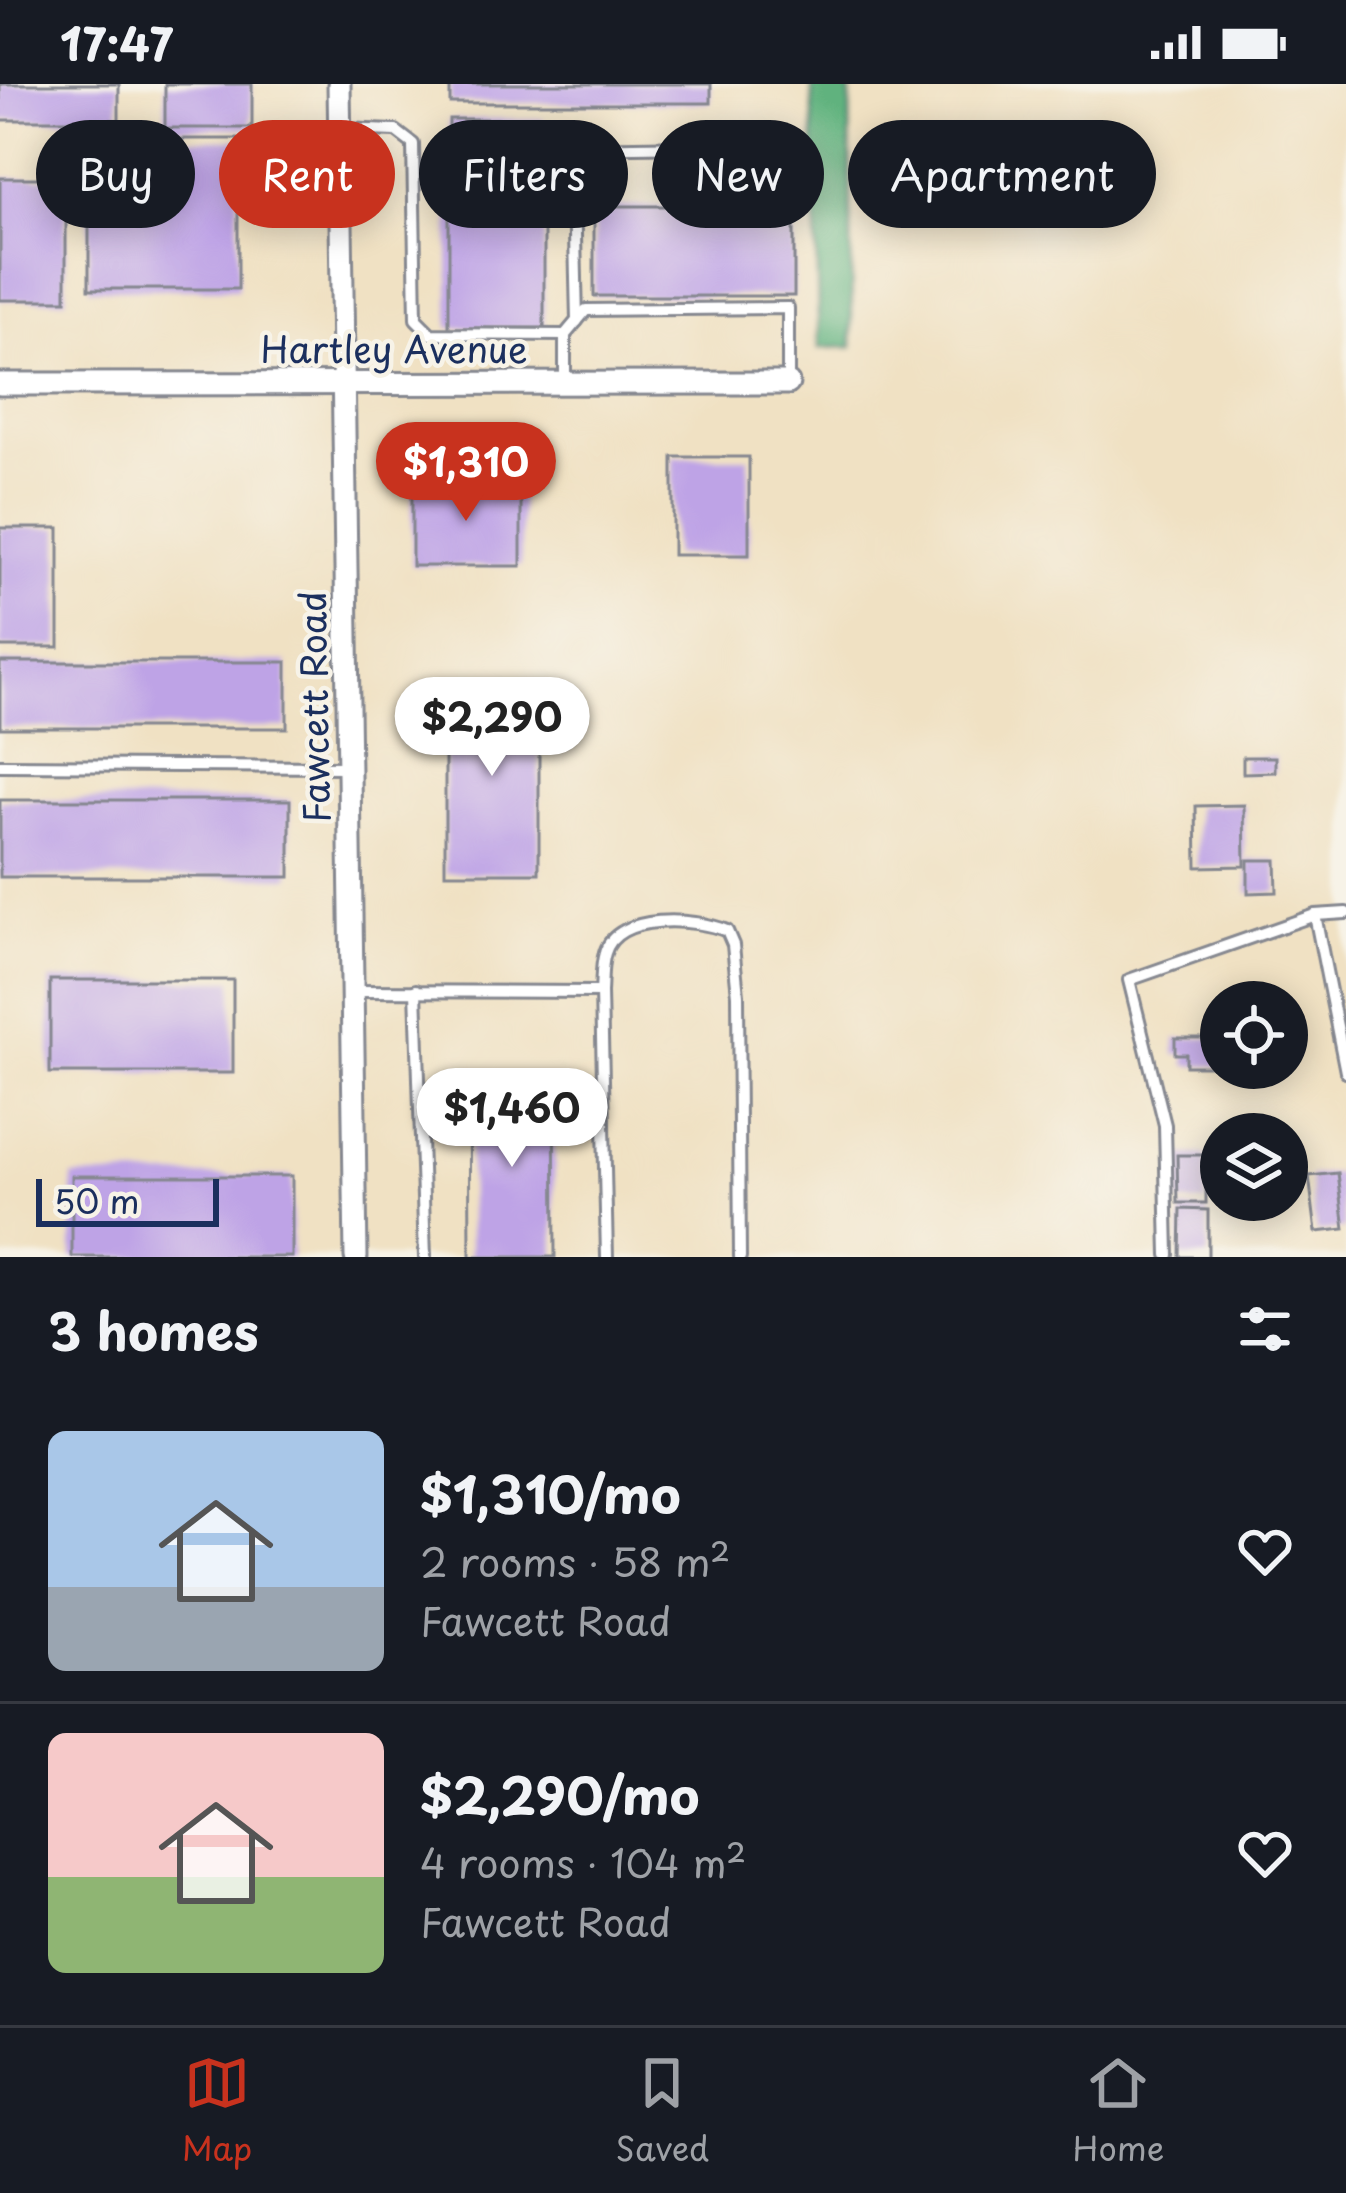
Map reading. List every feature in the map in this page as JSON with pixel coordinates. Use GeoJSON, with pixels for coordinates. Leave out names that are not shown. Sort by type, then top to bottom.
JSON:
{"type":"FeatureCollection","features":[{"type":"Feature","properties":{"kind":"street","name":"Fawcett Road"},"geometry":{"type":"LineString","coordinates":[[339,84],[340,120]]}},
{"type":"Feature","properties":{"kind":"street","name":"Fawcett Road"},"geometry":{"type":"LineString","coordinates":[[341,228],[356,1257]]}},
{"type":"Feature","properties":{"kind":"street","name":"Hartley Avenue"},"geometry":{"type":"LineString","coordinates":[[0,384],[788,382]]}},
{"type":"Feature","properties":{"kind":"lane"},"geometry":{"type":"LineString","coordinates":[[395,130],[413,144],[416,320],[431,334],[565,335]]}},
{"type":"Feature","properties":{"kind":"lane"},"geometry":{"type":"LineString","coordinates":[[577,321],[573,148],[652,147]]}},
{"type":"Feature","properties":{"kind":"lane"},"geometry":{"type":"LineString","coordinates":[[566,382],[565,335],[586,310],[788,308],[788,382]]}},
{"type":"Feature","properties":{"kind":"lane"},"geometry":{"type":"LineString","coordinates":[[0,765],[349,767]]}},
{"type":"Feature","properties":{"kind":"lane"},"geometry":{"type":"LineString","coordinates":[[1168,1255],[1165,1125],[1129,980],[1315,915],[1346,913]]}},
{"type":"Feature","properties":{"kind":"lane"},"geometry":{"type":"LineString","coordinates":[[1315,915],[1346,1072]]}},
{"type":"Feature","properties":{"kind":"lane"},"geometry":{"type":"LineString","coordinates":[[607,1257],[601,992],[605,952],[615,938],[641,923],[706,922],[727,931],[733,945],[738,995],[740,1257]]}},
{"type":"Feature","properties":{"kind":"lane"},"geometry":{"type":"LineString","coordinates":[[416,990],[425,1257]]}},
{"type":"Feature","properties":{"kind":"lane"},"geometry":{"type":"LineString","coordinates":[[352,991],[601,992]]}},
{"type":"Feature","properties":{"kind":"green space"},"geometry":{"type":"Polygon","coordinates":[[[812,84],[850,84],[852,347],[819,348],[816,228],[824,228],[824,120],[813,120],[812,84]]]}},
{"type":"Feature","properties":{"kind":"building"},"geometry":{"type":"Polygon","coordinates":[[[0,84],[119,84],[119,120],[0,120],[0,84]]]}},
{"type":"Feature","properties":{"kind":"building"},"geometry":{"type":"Polygon","coordinates":[[[165,84],[252,84],[252,120],[219,120],[219,128],[195,128],[195,120],[165,120],[165,84]]]}},
{"type":"Feature","properties":{"kind":"building"},"geometry":{"type":"Polygon","coordinates":[[[450,84],[711,84],[711,103],[450,103],[450,84]]]}},
{"type":"Feature","properties":{"kind":"building"},"geometry":{"type":"Polygon","coordinates":[[[449,119],[544,119],[544,120],[449,119]]]}},
{"type":"Feature","properties":{"kind":"building"},"geometry":{"type":"Polygon","coordinates":[[[195,139],[219,139],[219,228],[238,228],[238,289],[89,289],[89,228],[195,228],[195,139]]]}},
{"type":"Feature","properties":{"kind":"building"},"geometry":{"type":"Polygon","coordinates":[[[0,178],[36,178],[36,228],[66,228],[66,300],[0,300],[0,178]]]}},
{"type":"Feature","properties":{"kind":"building"},"geometry":{"type":"Polygon","coordinates":[[[628,206],[652,206],[652,228],[794,228],[794,296],[594,296],[594,228],[628,228],[628,206]]]}},
{"type":"Feature","properties":{"kind":"building"},"geometry":{"type":"Polygon","coordinates":[[[449,228],[544,228],[544,328],[449,328],[449,228]]]}},
{"type":"Feature","properties":{"kind":"building"},"geometry":{"type":"Polygon","coordinates":[[[673,457],[749,457],[749,555],[673,555],[673,457]]]}},
{"type":"Feature","properties":{"kind":"building"},"geometry":{"type":"Polygon","coordinates":[[[412,483],[521,483],[521,566],[412,566],[412,483]]]}},
{"type":"Feature","properties":{"kind":"building"},"geometry":{"type":"Polygon","coordinates":[[[0,528],[59,528],[59,647],[0,647],[0,528]]]}},
{"type":"Feature","properties":{"kind":"building"},"geometry":{"type":"Polygon","coordinates":[[[0,662],[287,662],[287,728],[0,728],[0,662]]]}},
{"type":"Feature","properties":{"kind":"building"},"geometry":{"type":"Polygon","coordinates":[[[445,685],[539,685],[539,873],[445,873],[445,685]]]}},
{"type":"Feature","properties":{"kind":"building"},"geometry":{"type":"Polygon","coordinates":[[[1243,757],[1275,757],[1275,772],[1243,773],[1243,757]]]}},
{"type":"Feature","properties":{"kind":"building"},"geometry":{"type":"Polygon","coordinates":[[[0,800],[290,800],[290,877],[0,877],[0,800]]]}},
{"type":"Feature","properties":{"kind":"building"},"geometry":{"type":"Polygon","coordinates":[[[1244,805],[1245,866],[1197,867],[1196,806],[1244,805]]]}},
{"type":"Feature","properties":{"kind":"building"},"geometry":{"type":"Polygon","coordinates":[[[1248,860],[1276,860],[1277,892],[1248,893],[1248,860]]]}},
{"type":"Feature","properties":{"kind":"building"},"geometry":{"type":"Polygon","coordinates":[[[50,980],[233,980],[233,1073],[50,1073],[50,980]]]}},
{"type":"Feature","properties":{"kind":"building"},"geometry":{"type":"Polygon","coordinates":[[[1175,1038],[1200,1038],[1200,1066],[1186,1066],[1186,1054],[1175,1054],[1175,1038]]]}},
{"type":"Feature","properties":{"kind":"building"},"geometry":{"type":"Polygon","coordinates":[[[554,1083],[555,1257],[470,1257],[469,1084],[554,1083]]]}},
{"type":"Feature","properties":{"kind":"building"},"geometry":{"type":"Polygon","coordinates":[[[1177,1155],[1200,1155],[1200,1203],[1178,1203],[1177,1155]]]}},
{"type":"Feature","properties":{"kind":"building"},"geometry":{"type":"Polygon","coordinates":[[[1338,1173],[1345,1229],[1316,1232],[1309,1176],[1338,1173]]]}},
{"type":"Feature","properties":{"kind":"building"},"geometry":{"type":"Polygon","coordinates":[[[72,1176],[292,1176],[292,1257],[72,1257],[72,1176]]]}},
{"type":"Feature","properties":{"kind":"building"},"geometry":{"type":"Polygon","coordinates":[[[1181,1209],[1200,1210],[1200,1221],[1208,1221],[1208,1257],[1180,1257],[1181,1209]]]}}]}
